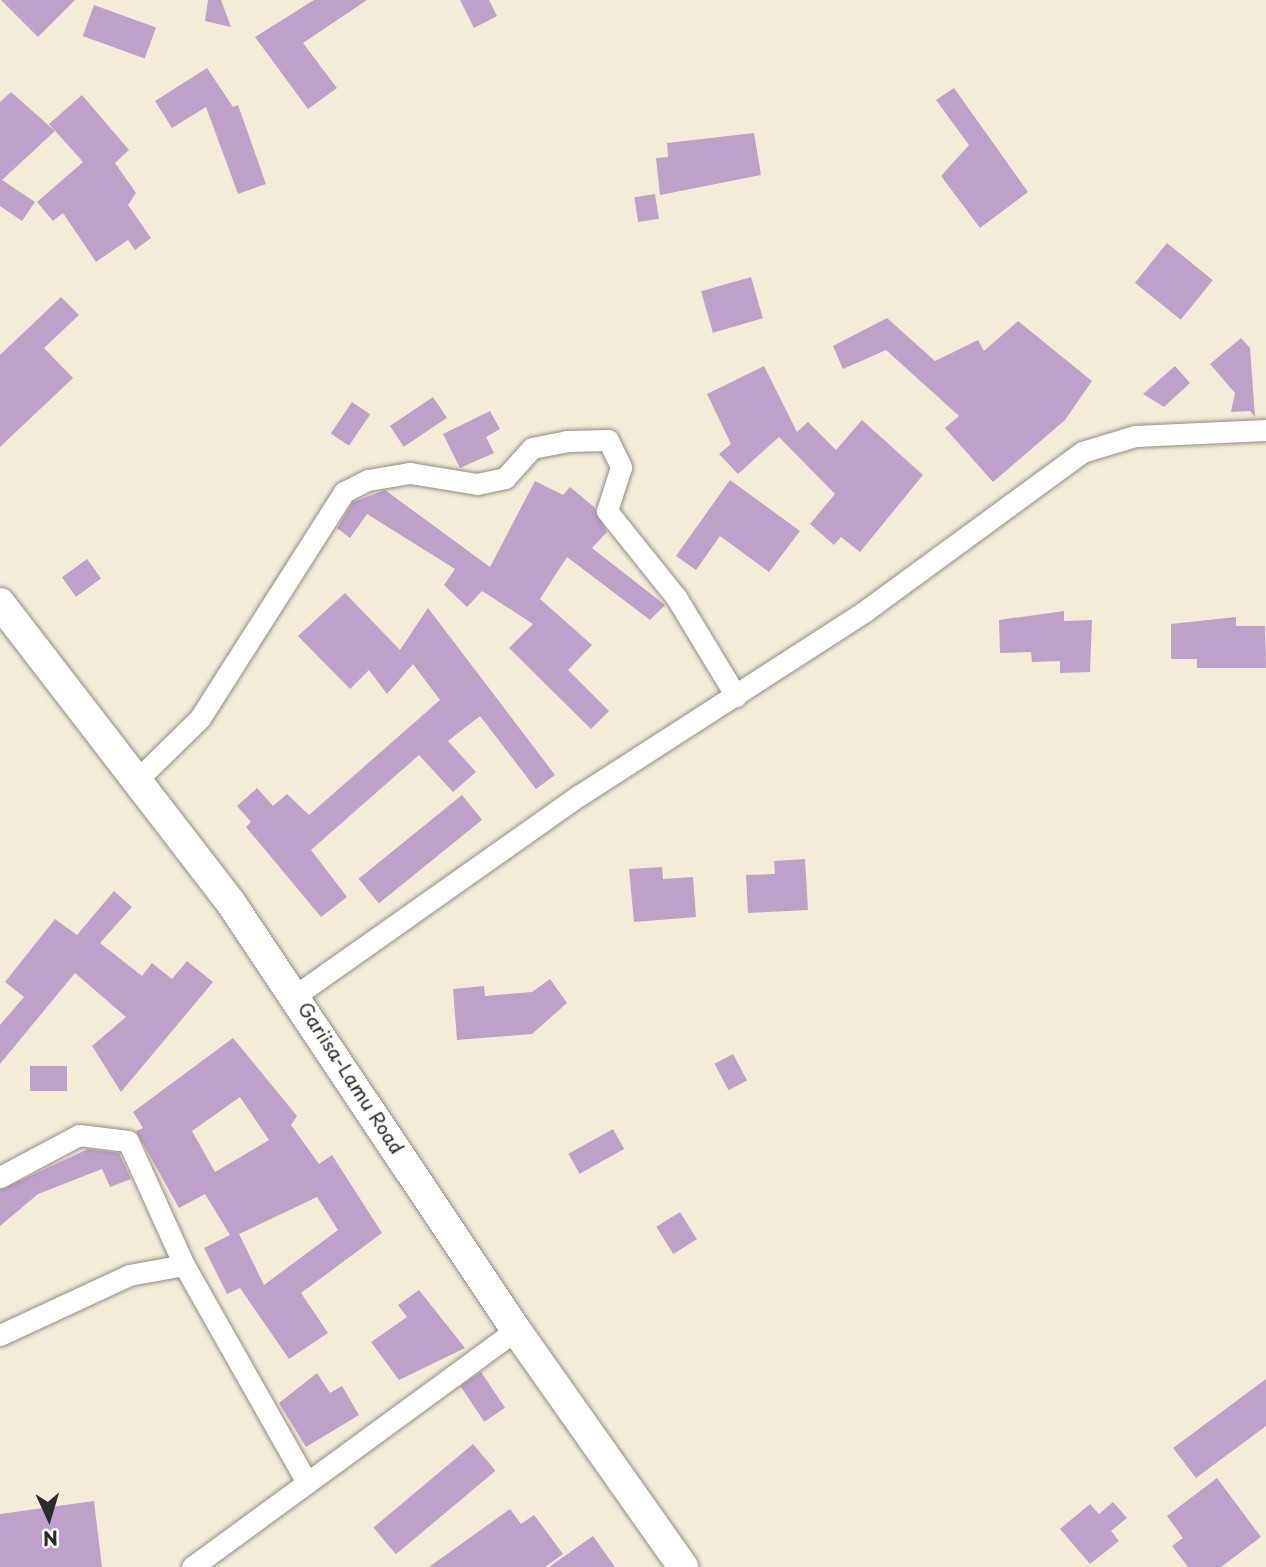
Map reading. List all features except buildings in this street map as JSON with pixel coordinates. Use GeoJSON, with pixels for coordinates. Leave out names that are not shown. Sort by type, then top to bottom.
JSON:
{"type":"FeatureCollection","features":[{"type":"Feature","properties":{"kind":"street"},"geometry":{"type":"LineString","coordinates":[[296,995],[580,795],[736,696],[1093,447],[1135,436],[1266,430]]}},
{"type":"Feature","properties":{"kind":"street"},"geometry":{"type":"LineString","coordinates":[[138,779],[200,718],[344,492],[368,480],[410,473],[477,484],[505,478],[532,448],[567,441],[608,440],[621,467],[607,511],[676,597],[736,696]]}},
{"type":"Feature","properties":{"kind":"street","name":"Gariisa-Lamu Road"},"geometry":{"type":"LineString","coordinates":[[0,603],[138,779],[296,995],[516,1330],[683,1567]]}},
{"type":"Feature","properties":{"kind":"street"},"geometry":{"type":"LineString","coordinates":[[0,1177],[79,1135],[128,1141],[184,1265],[306,1481]]}},
{"type":"Feature","properties":{"kind":"street"},"geometry":{"type":"LineString","coordinates":[[0,1335],[129,1275],[184,1265]]}},
{"type":"Feature","properties":{"kind":"street"},"geometry":{"type":"LineString","coordinates":[[192,1567],[306,1481],[516,1330]]}}]}
